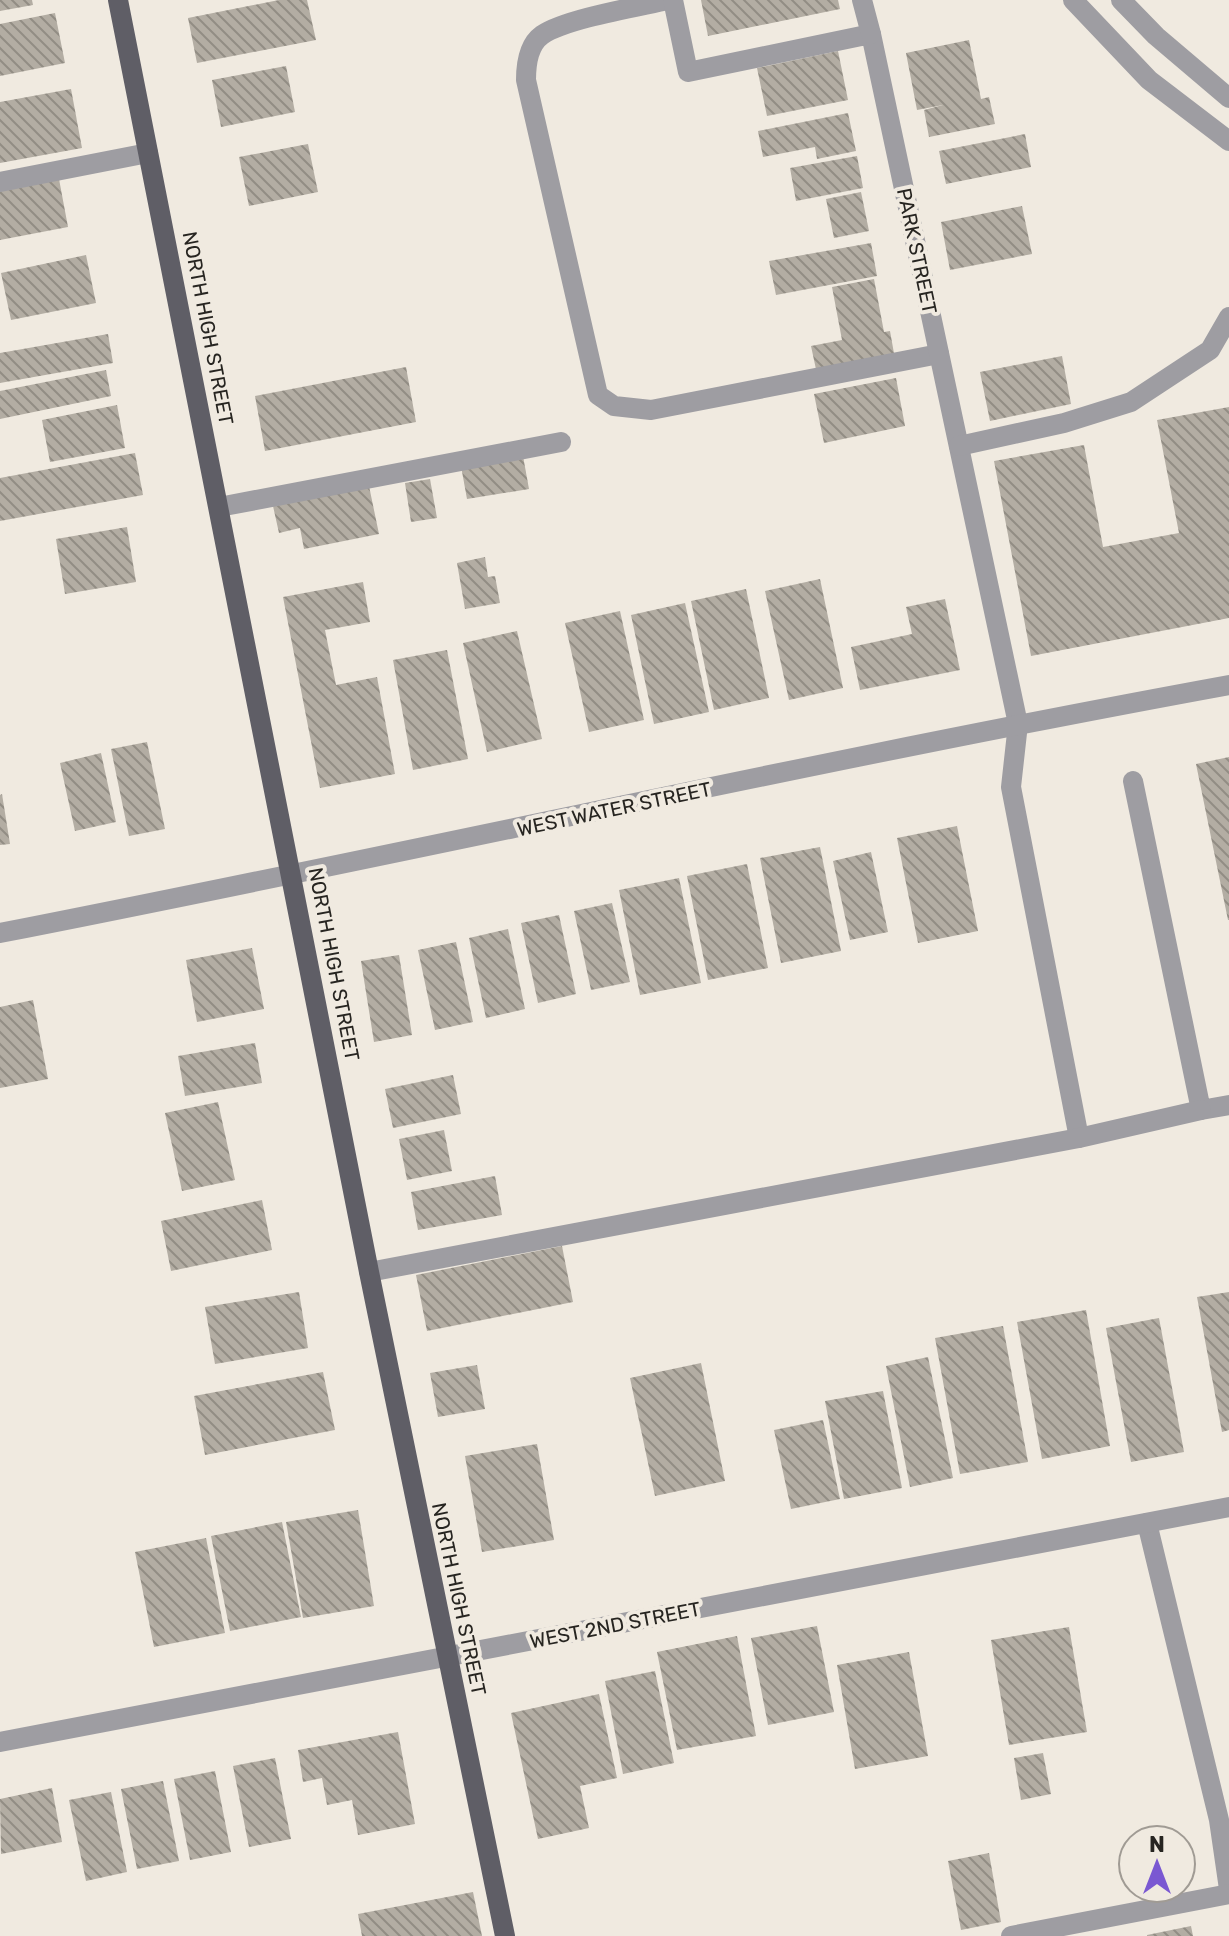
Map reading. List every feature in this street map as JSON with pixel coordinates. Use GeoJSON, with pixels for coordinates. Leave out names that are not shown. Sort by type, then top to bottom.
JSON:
{"type":"FeatureCollection","features":[{"type":"Feature","properties":{"kind":"main road","name":"NORTH HIGH STREET"},"geometry":{"type":"LineString","coordinates":[[118,0],[369,1272],[505,1936]]}},
{"type":"Feature","properties":{"kind":"street"},"geometry":{"type":"LineString","coordinates":[[871,34],[688,72],[670,0],[561,26],[539,36],[526,59],[526,80],[598,395],[614,406],[651,410],[939,354]]}},
{"type":"Feature","properties":{"kind":"street","name":"PARK STREET"},"geometry":{"type":"LineString","coordinates":[[862,0],[1018,724],[1011,787],[1079,1138]]}},
{"type":"Feature","properties":{"kind":"street"},"geometry":{"type":"LineString","coordinates":[[1073,0],[1149,80],[1229,141]]}},
{"type":"Feature","properties":{"kind":"street"},"geometry":{"type":"LineString","coordinates":[[1121,0],[1156,36],[1229,98]]}},
{"type":"Feature","properties":{"kind":"street"},"geometry":{"type":"LineString","coordinates":[[0,182],[148,153]]}},
{"type":"Feature","properties":{"kind":"street"},"geometry":{"type":"LineString","coordinates":[[959,446],[1064,423],[1131,402],[1210,350],[1229,317]]}},
{"type":"Feature","properties":{"kind":"street"},"geometry":{"type":"LineString","coordinates":[[219,507],[561,442]]}},
{"type":"Feature","properties":{"kind":"street","name":"WEST WATER STREET"},"geometry":{"type":"LineString","coordinates":[[0,933],[293,876],[1018,724],[1229,685]]}},
{"type":"Feature","properties":{"kind":"street"},"geometry":{"type":"LineString","coordinates":[[1133,781],[1201,1110]]}},
{"type":"Feature","properties":{"kind":"street"},"geometry":{"type":"LineString","coordinates":[[369,1272],[1079,1138],[1229,1105]]}},
{"type":"Feature","properties":{"kind":"street","name":"WEST 2ND STREET"},"geometry":{"type":"LineString","coordinates":[[0,1742],[1229,1507]]}},
{"type":"Feature","properties":{"kind":"street"},"geometry":{"type":"LineString","coordinates":[[1011,1936],[1229,1891],[1219,1820],[1147,1523]]}},
{"type":"Feature","properties":{"kind":"building"},"geometry":{"type":"Polygon","coordinates":[[[0,0],[32,0],[33,5],[0,11],[0,0]]]}},
{"type":"Feature","properties":{"kind":"building"},"geometry":{"type":"Polygon","coordinates":[[[279,0],[307,0],[316,40],[197,63],[188,18],[279,0]]]}},
{"type":"Feature","properties":{"kind":"building"},"geometry":{"type":"Polygon","coordinates":[[[701,0],[838,0],[840,9],[708,36],[701,0]]]}},
{"type":"Feature","properties":{"kind":"building"},"geometry":{"type":"Polygon","coordinates":[[[55,13],[65,63],[0,76],[0,24],[55,13]]]}},
{"type":"Feature","properties":{"kind":"building"},"geometry":{"type":"Polygon","coordinates":[[[969,40],[981,99],[989,97],[995,124],[929,137],[924,110],[943,105],[917,110],[906,53],[969,40]]]}},
{"type":"Feature","properties":{"kind":"building"},"geometry":{"type":"Polygon","coordinates":[[[838,51],[848,100],[767,116],[757,68],[838,51]]]}},
{"type":"Feature","properties":{"kind":"building"},"geometry":{"type":"Polygon","coordinates":[[[286,66],[295,112],[221,127],[212,80],[286,66]]]}},
{"type":"Feature","properties":{"kind":"building"},"geometry":{"type":"Polygon","coordinates":[[[71,89],[82,148],[0,163],[0,102],[71,89]]]}},
{"type":"Feature","properties":{"kind":"building"},"geometry":{"type":"Polygon","coordinates":[[[848,113],[856,151],[817,159],[815,147],[763,157],[758,131],[848,113]]]}},
{"type":"Feature","properties":{"kind":"building"},"geometry":{"type":"Polygon","coordinates":[[[1025,134],[1031,167],[946,184],[939,151],[1025,134]]]}},
{"type":"Feature","properties":{"kind":"building"},"geometry":{"type":"Polygon","coordinates":[[[308,144],[318,192],[249,206],[239,157],[308,144]]]}},
{"type":"Feature","properties":{"kind":"building"},"geometry":{"type":"Polygon","coordinates":[[[857,156],[863,188],[796,201],[790,168],[857,156]]]}},
{"type":"Feature","properties":{"kind":"building"},"geometry":{"type":"Polygon","coordinates":[[[59,179],[68,227],[0,240],[0,191],[59,179]]]}},
{"type":"Feature","properties":{"kind":"building"},"geometry":{"type":"Polygon","coordinates":[[[861,192],[869,231],[834,238],[826,199],[861,192]]]}},
{"type":"Feature","properties":{"kind":"building"},"geometry":{"type":"Polygon","coordinates":[[[1022,206],[1032,254],[950,270],[941,222],[1022,206]]]}},
{"type":"Feature","properties":{"kind":"building"},"geometry":{"type":"Polygon","coordinates":[[[871,243],[877,276],[776,295],[769,261],[871,243]]]}},
{"type":"Feature","properties":{"kind":"building"},"geometry":{"type":"Polygon","coordinates":[[[86,255],[96,303],[11,320],[1,273],[86,255]]]}},
{"type":"Feature","properties":{"kind":"building"},"geometry":{"type":"Polygon","coordinates":[[[874,279],[884,332],[890,331],[895,359],[817,374],[811,346],[842,340],[832,287],[874,279]]]}},
{"type":"Feature","properties":{"kind":"building"},"geometry":{"type":"Polygon","coordinates":[[[108,334],[113,363],[0,383],[0,353],[108,334]]]}},
{"type":"Feature","properties":{"kind":"building"},"geometry":{"type":"Polygon","coordinates":[[[1062,356],[1071,404],[990,421],[980,372],[1062,356]]]}},
{"type":"Feature","properties":{"kind":"building"},"geometry":{"type":"Polygon","coordinates":[[[406,367],[416,422],[265,451],[255,396],[406,367]]]}},
{"type":"Feature","properties":{"kind":"building"},"geometry":{"type":"Polygon","coordinates":[[[106,370],[111,396],[0,419],[0,391],[106,370]]]}},
{"type":"Feature","properties":{"kind":"building"},"geometry":{"type":"Polygon","coordinates":[[[896,378],[905,426],[824,443],[814,394],[896,378]]]}},
{"type":"Feature","properties":{"kind":"building"},"geometry":{"type":"Polygon","coordinates":[[[117,405],[125,448],[50,462],[42,420],[117,405]]]}},
{"type":"Feature","properties":{"kind":"building"},"geometry":{"type":"Polygon","coordinates":[[[1229,407],[1229,618],[1031,656],[994,461],[1084,445],[1103,547],[1179,533],[1157,420],[1229,407]]]}},
{"type":"Feature","properties":{"kind":"building"},"geometry":{"type":"Polygon","coordinates":[[[135,453],[143,495],[0,521],[0,478],[135,453]]]}},
{"type":"Feature","properties":{"kind":"building"},"geometry":{"type":"Polygon","coordinates":[[[523,456],[529,489],[467,499],[461,466],[523,456]]]}},
{"type":"Feature","properties":{"kind":"building"},"geometry":{"type":"Polygon","coordinates":[[[430,479],[437,518],[411,522],[405,483],[430,479]]]}},
{"type":"Feature","properties":{"kind":"building"},"geometry":{"type":"Polygon","coordinates":[[[369,486],[379,534],[304,549],[300,528],[279,533],[273,506],[369,486]]]}},
{"type":"Feature","properties":{"kind":"building"},"geometry":{"type":"Polygon","coordinates":[[[127,527],[136,582],[65,594],[56,539],[127,527]]]}},
{"type":"Feature","properties":{"kind":"building"},"geometry":{"type":"Polygon","coordinates":[[[485,557],[488,577],[495,576],[500,603],[465,609],[457,563],[485,557]]]}},
{"type":"Feature","properties":{"kind":"building"},"geometry":{"type":"Polygon","coordinates":[[[820,579],[843,688],[789,700],[765,591],[820,579]]]}},
{"type":"Feature","properties":{"kind":"building"},"geometry":{"type":"Polygon","coordinates":[[[363,582],[370,622],[325,630],[336,685],[377,677],[395,774],[320,788],[283,597],[363,582]]]}},
{"type":"Feature","properties":{"kind":"building"},"geometry":{"type":"Polygon","coordinates":[[[746,589],[769,698],[714,710],[691,601],[746,589]]]}},
{"type":"Feature","properties":{"kind":"building"},"geometry":{"type":"Polygon","coordinates":[[[945,599],[960,670],[860,690],[851,647],[912,634],[906,607],[945,599]]]}},
{"type":"Feature","properties":{"kind":"building"},"geometry":{"type":"Polygon","coordinates":[[[685,603],[709,712],[654,724],[631,615],[685,603]]]}},
{"type":"Feature","properties":{"kind":"building"},"geometry":{"type":"Polygon","coordinates":[[[620,611],[644,720],[589,732],[565,623],[620,611]]]}},
{"type":"Feature","properties":{"kind":"building"},"geometry":{"type":"Polygon","coordinates":[[[517,631],[542,739],[487,752],[463,643],[517,631]]]}},
{"type":"Feature","properties":{"kind":"building"},"geometry":{"type":"Polygon","coordinates":[[[447,650],[468,759],[413,770],[393,660],[447,650]]]}},
{"type":"Feature","properties":{"kind":"building"},"geometry":{"type":"Polygon","coordinates":[[[147,742],[165,829],[129,836],[111,749],[147,742]]]}},
{"type":"Feature","properties":{"kind":"building"},"geometry":{"type":"Polygon","coordinates":[[[101,753],[116,822],[75,831],[60,763],[101,753]]]}},
{"type":"Feature","properties":{"kind":"building"},"geometry":{"type":"Polygon","coordinates":[[[1229,757],[1229,920],[1228,920],[1196,764],[1229,757]]]}},
{"type":"Feature","properties":{"kind":"building"},"geometry":{"type":"Polygon","coordinates":[[[0,795],[10,844],[0,845],[0,795]]]}},
{"type":"Feature","properties":{"kind":"building"},"geometry":{"type":"Polygon","coordinates":[[[957,826],[978,931],[918,943],[897,838],[957,826]]]}},
{"type":"Feature","properties":{"kind":"building"},"geometry":{"type":"Polygon","coordinates":[[[820,847],[841,951],[781,963],[760,858],[820,847]]]}},
{"type":"Feature","properties":{"kind":"building"},"geometry":{"type":"Polygon","coordinates":[[[871,852],[888,932],[850,940],[833,861],[871,852]]]}},
{"type":"Feature","properties":{"kind":"building"},"geometry":{"type":"Polygon","coordinates":[[[747,864],[768,968],[708,980],[687,876],[747,864]]]}},
{"type":"Feature","properties":{"kind":"building"},"geometry":{"type":"Polygon","coordinates":[[[679,878],[701,983],[640,995],[619,890],[679,878]]]}},
{"type":"Feature","properties":{"kind":"building"},"geometry":{"type":"Polygon","coordinates":[[[612,903],[630,982],[591,990],[574,911],[612,903]]]}},
{"type":"Feature","properties":{"kind":"building"},"geometry":{"type":"Polygon","coordinates":[[[559,915],[576,994],[538,1003],[521,923],[559,915]]]}},
{"type":"Feature","properties":{"kind":"building"},"geometry":{"type":"Polygon","coordinates":[[[508,929],[525,1009],[486,1018],[469,938],[508,929]]]}},
{"type":"Feature","properties":{"kind":"building"},"geometry":{"type":"Polygon","coordinates":[[[456,942],[473,1022],[435,1030],[418,950],[456,942]]]}},
{"type":"Feature","properties":{"kind":"building"},"geometry":{"type":"Polygon","coordinates":[[[252,948],[264,1009],[197,1022],[186,960],[252,948]]]}},
{"type":"Feature","properties":{"kind":"building"},"geometry":{"type":"Polygon","coordinates":[[[399,955],[412,1035],[374,1042],[361,961],[399,955]]]}},
{"type":"Feature","properties":{"kind":"building"},"geometry":{"type":"Polygon","coordinates":[[[33,1000],[48,1079],[0,1088],[0,1007],[33,1000]]]}},
{"type":"Feature","properties":{"kind":"building"},"geometry":{"type":"Polygon","coordinates":[[[255,1043],[262,1083],[185,1096],[178,1056],[255,1043]]]}},
{"type":"Feature","properties":{"kind":"building"},"geometry":{"type":"Polygon","coordinates":[[[453,1075],[461,1114],[393,1128],[385,1089],[453,1075]]]}},
{"type":"Feature","properties":{"kind":"building"},"geometry":{"type":"Polygon","coordinates":[[[218,1102],[235,1180],[182,1191],[165,1113],[218,1102]]]}},
{"type":"Feature","properties":{"kind":"building"},"geometry":{"type":"Polygon","coordinates":[[[444,1130],[452,1171],[407,1180],[399,1139],[444,1130]]]}},
{"type":"Feature","properties":{"kind":"building"},"geometry":{"type":"Polygon","coordinates":[[[495,1176],[502,1215],[418,1230],[411,1192],[495,1176]]]}},
{"type":"Feature","properties":{"kind":"building"},"geometry":{"type":"Polygon","coordinates":[[[262,1200],[272,1250],[171,1271],[161,1221],[262,1200]]]}},
{"type":"Feature","properties":{"kind":"building"},"geometry":{"type":"Polygon","coordinates":[[[562,1246],[573,1302],[427,1331],[416,1275],[562,1246]]]}},
{"type":"Feature","properties":{"kind":"building"},"geometry":{"type":"Polygon","coordinates":[[[299,1292],[308,1348],[215,1364],[205,1307],[299,1292]]]}},
{"type":"Feature","properties":{"kind":"building"},"geometry":{"type":"Polygon","coordinates":[[[1229,1292],[1229,1430],[1222,1432],[1197,1297],[1229,1292]]]}},
{"type":"Feature","properties":{"kind":"building"},"geometry":{"type":"Polygon","coordinates":[[[1086,1310],[1110,1446],[1042,1459],[1017,1322],[1086,1310]]]}},
{"type":"Feature","properties":{"kind":"building"},"geometry":{"type":"Polygon","coordinates":[[[1159,1318],[1184,1452],[1131,1462],[1106,1328],[1159,1318]]]}},
{"type":"Feature","properties":{"kind":"building"},"geometry":{"type":"Polygon","coordinates":[[[1003,1326],[1028,1462],[960,1474],[935,1338],[1003,1326]]]}},
{"type":"Feature","properties":{"kind":"building"},"geometry":{"type":"Polygon","coordinates":[[[928,1357],[953,1478],[910,1487],[886,1366],[928,1357]]]}},
{"type":"Feature","properties":{"kind":"building"},"geometry":{"type":"Polygon","coordinates":[[[701,1363],[725,1481],[655,1496],[630,1378],[701,1363]]]}},
{"type":"Feature","properties":{"kind":"building"},"geometry":{"type":"Polygon","coordinates":[[[477,1365],[485,1409],[438,1417],[430,1373],[477,1365]]]}},
{"type":"Feature","properties":{"kind":"building"},"geometry":{"type":"Polygon","coordinates":[[[323,1372],[335,1430],[205,1455],[194,1396],[323,1372]]]}},
{"type":"Feature","properties":{"kind":"building"},"geometry":{"type":"Polygon","coordinates":[[[883,1391],[902,1488],[844,1499],[825,1401],[883,1391]]]}},
{"type":"Feature","properties":{"kind":"building"},"geometry":{"type":"Polygon","coordinates":[[[823,1420],[840,1499],[791,1509],[774,1430],[823,1420]]]}},
{"type":"Feature","properties":{"kind":"building"},"geometry":{"type":"Polygon","coordinates":[[[537,1444],[554,1540],[482,1552],[465,1456],[537,1444]]]}},
{"type":"Feature","properties":{"kind":"building"},"geometry":{"type":"Polygon","coordinates":[[[358,1510],[374,1606],[303,1618],[286,1522],[358,1510]]]}},
{"type":"Feature","properties":{"kind":"building"},"geometry":{"type":"Polygon","coordinates":[[[282,1522],[301,1617],[230,1631],[211,1536],[282,1522]]]}},
{"type":"Feature","properties":{"kind":"building"},"geometry":{"type":"Polygon","coordinates":[[[206,1538],[225,1633],[154,1647],[135,1552],[206,1538]]]}},
{"type":"Feature","properties":{"kind":"building"},"geometry":{"type":"Polygon","coordinates":[[[817,1626],[834,1712],[768,1725],[751,1638],[817,1626]]]}},
{"type":"Feature","properties":{"kind":"building"},"geometry":{"type":"Polygon","coordinates":[[[1069,1627],[1087,1732],[1009,1745],[991,1640],[1069,1627]]]}},
{"type":"Feature","properties":{"kind":"building"},"geometry":{"type":"Polygon","coordinates":[[[737,1636],[756,1736],[677,1750],[657,1652],[737,1636]]]}},
{"type":"Feature","properties":{"kind":"building"},"geometry":{"type":"Polygon","coordinates":[[[909,1652],[928,1756],[855,1769],[837,1665],[909,1652]]]}},
{"type":"Feature","properties":{"kind":"building"},"geometry":{"type":"Polygon","coordinates":[[[655,1671],[674,1763],[623,1774],[605,1681],[655,1671]]]}},
{"type":"Feature","properties":{"kind":"building"},"geometry":{"type":"Polygon","coordinates":[[[599,1694],[617,1778],[580,1786],[589,1828],[538,1839],[511,1713],[599,1694]]]}},
{"type":"Feature","properties":{"kind":"building"},"geometry":{"type":"Polygon","coordinates":[[[398,1732],[415,1824],[358,1835],[352,1800],[327,1805],[322,1778],[303,1782],[298,1750],[398,1732]]]}},
{"type":"Feature","properties":{"kind":"building"},"geometry":{"type":"Polygon","coordinates":[[[1043,1753],[1051,1794],[1021,1800],[1014,1758],[1043,1753]]]}},
{"type":"Feature","properties":{"kind":"building"},"geometry":{"type":"Polygon","coordinates":[[[275,1758],[291,1839],[249,1847],[233,1766],[275,1758]]]}},
{"type":"Feature","properties":{"kind":"building"},"geometry":{"type":"Polygon","coordinates":[[[215,1771],[231,1852],[190,1860],[174,1779],[215,1771]]]}},
{"type":"Feature","properties":{"kind":"building"},"geometry":{"type":"Polygon","coordinates":[[[163,1781],[179,1861],[137,1869],[121,1789],[163,1781]]]}},
{"type":"Feature","properties":{"kind":"building"},"geometry":{"type":"Polygon","coordinates":[[[52,1788],[62,1842],[1,1854],[0,1799],[52,1788]]]}},
{"type":"Feature","properties":{"kind":"building"},"geometry":{"type":"Polygon","coordinates":[[[111,1792],[127,1872],[86,1881],[69,1800],[111,1792]]]}},
{"type":"Feature","properties":{"kind":"building"},"geometry":{"type":"Polygon","coordinates":[[[989,1853],[1001,1922],[961,1930],[948,1861],[989,1853]]]}},
{"type":"Feature","properties":{"kind":"building"},"geometry":{"type":"Polygon","coordinates":[[[473,1892],[482,1936],[362,1936],[358,1914],[473,1892]]]}},
{"type":"Feature","properties":{"kind":"building"},"geometry":{"type":"Polygon","coordinates":[[[1191,1926],[1193,1936],[1147,1936],[1147,1935],[1191,1926]]]}}]}
